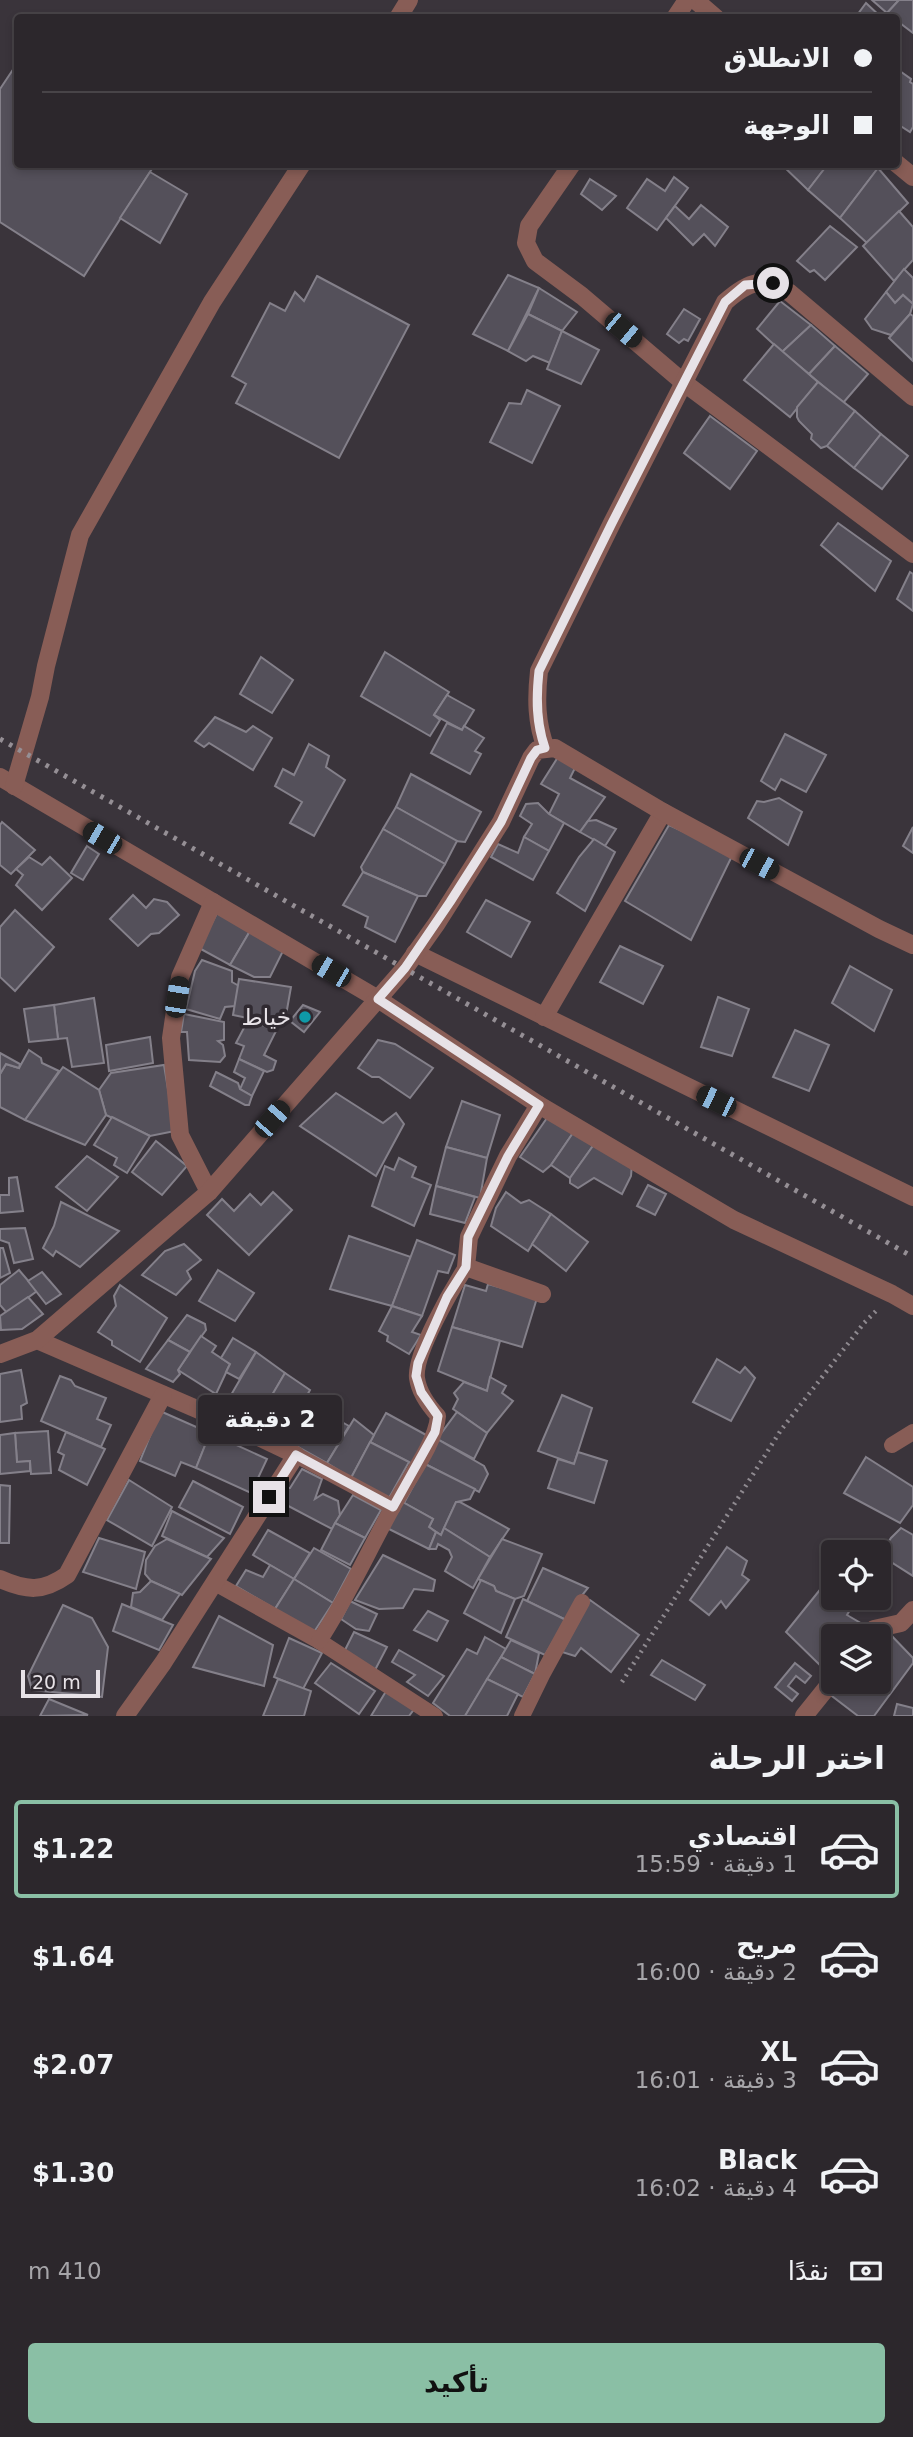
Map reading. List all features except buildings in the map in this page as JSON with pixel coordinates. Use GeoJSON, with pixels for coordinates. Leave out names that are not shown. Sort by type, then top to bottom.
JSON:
{"type":"FeatureCollection","features":[{"type":"Feature","properties":{"kind":"street"},"geometry":{"type":"LineString","coordinates":[[695,0],[711,14]]}},
{"type":"Feature","properties":{"kind":"street"},"geometry":{"type":"LineString","coordinates":[[299,168],[212,302],[80,535],[40,697],[7,781],[378,999],[539,1105],[734,1220],[892,1294],[913,1307]]}},
{"type":"Feature","properties":{"kind":"street"},"geometry":{"type":"LineString","coordinates":[[569,168],[530,226],[526,243],[535,261],[582,296],[683,382],[913,554]]}},
{"type":"Feature","properties":{"kind":"street"},"geometry":{"type":"LineString","coordinates":[[545,748],[539,732],[536,696],[539,671],[725,302],[745,285],[773,283],[790,293],[913,397]]}},
{"type":"Feature","properties":{"kind":"street"},"geometry":{"type":"LineString","coordinates":[[0,1354],[37,1340],[209,1192],[405,968],[501,822],[537,750],[555,748],[663,812],[913,945]]}},
{"type":"Feature","properties":{"kind":"street"},"geometry":{"type":"LineString","coordinates":[[544,1017],[663,812]]}},
{"type":"Feature","properties":{"kind":"street"},"geometry":{"type":"LineString","coordinates":[[209,1192],[180,1135],[171,1038],[180,977],[213,902]]}},
{"type":"Feature","properties":{"kind":"street"},"geometry":{"type":"LineString","coordinates":[[415,953],[913,1197]]}},
{"type":"Feature","properties":{"kind":"street"},"geometry":{"type":"LineString","coordinates":[[539,1105],[508,1156],[468,1237],[466,1267],[542,1294]]}},
{"type":"Feature","properties":{"kind":"street"},"geometry":{"type":"LineString","coordinates":[[37,1340],[296,1455],[163,1663],[125,1716]]}},
{"type":"Feature","properties":{"kind":"street"},"geometry":{"type":"LineString","coordinates":[[0,1578],[19,1587],[37,1588],[53,1585],[67,1575],[163,1395]]}},
{"type":"Feature","properties":{"kind":"street"},"geometry":{"type":"LineString","coordinates":[[891,1626],[909,1623]]}},
{"type":"Feature","properties":{"kind":"street"},"geometry":{"type":"LineString","coordinates":[[804,1716],[822,1694]]}},
{"type":"Feature","properties":{"kind":"lane"},"geometry":{"type":"LineString","coordinates":[[319,1641],[355,1581],[435,1432],[438,1416],[421,1392],[416,1376],[418,1363],[447,1297],[466,1267]]}},
{"type":"Feature","properties":{"kind":"lane"},"geometry":{"type":"LineString","coordinates":[[892,1445],[913,1432]]}},
{"type":"Feature","properties":{"kind":"lane"},"geometry":{"type":"LineString","coordinates":[[296,1455],[393,1507]]}},
{"type":"Feature","properties":{"kind":"lane"},"geometry":{"type":"LineString","coordinates":[[215,1583],[319,1641],[435,1716]]}},
{"type":"Feature","properties":{"kind":"lane"},"geometry":{"type":"LineString","coordinates":[[522,1716],[582,1602]]}},
{"type":"Feature","properties":{"kind":"path"},"geometry":{"type":"LineString","coordinates":[[622,1682],[781,1430],[864,1322],[892,1294]]}},
{"type":"Feature","properties":{"kind":"railway"},"geometry":{"type":"LineString","coordinates":[[0,739],[913,1257]]}},
{"type":"Feature","properties":{"kind":"place","name":"خياط"},"geometry":{"type":"Point","coordinates":[305,1017]}},
{"type":"Feature","properties":{"kind":"route"},"geometry":{"type":"LineString","coordinates":[[269,1497],[296,1455],[393,1507],[435,1432],[438,1416],[421,1392],[416,1376],[418,1363],[447,1297],[466,1267],[468,1237],[508,1156],[539,1105],[378,999],[405,968],[437,923],[501,822],[531,758],[537,750],[545,748],[539,732],[536,696],[539,671],[725,302],[745,285],[773,283]]}}]}
